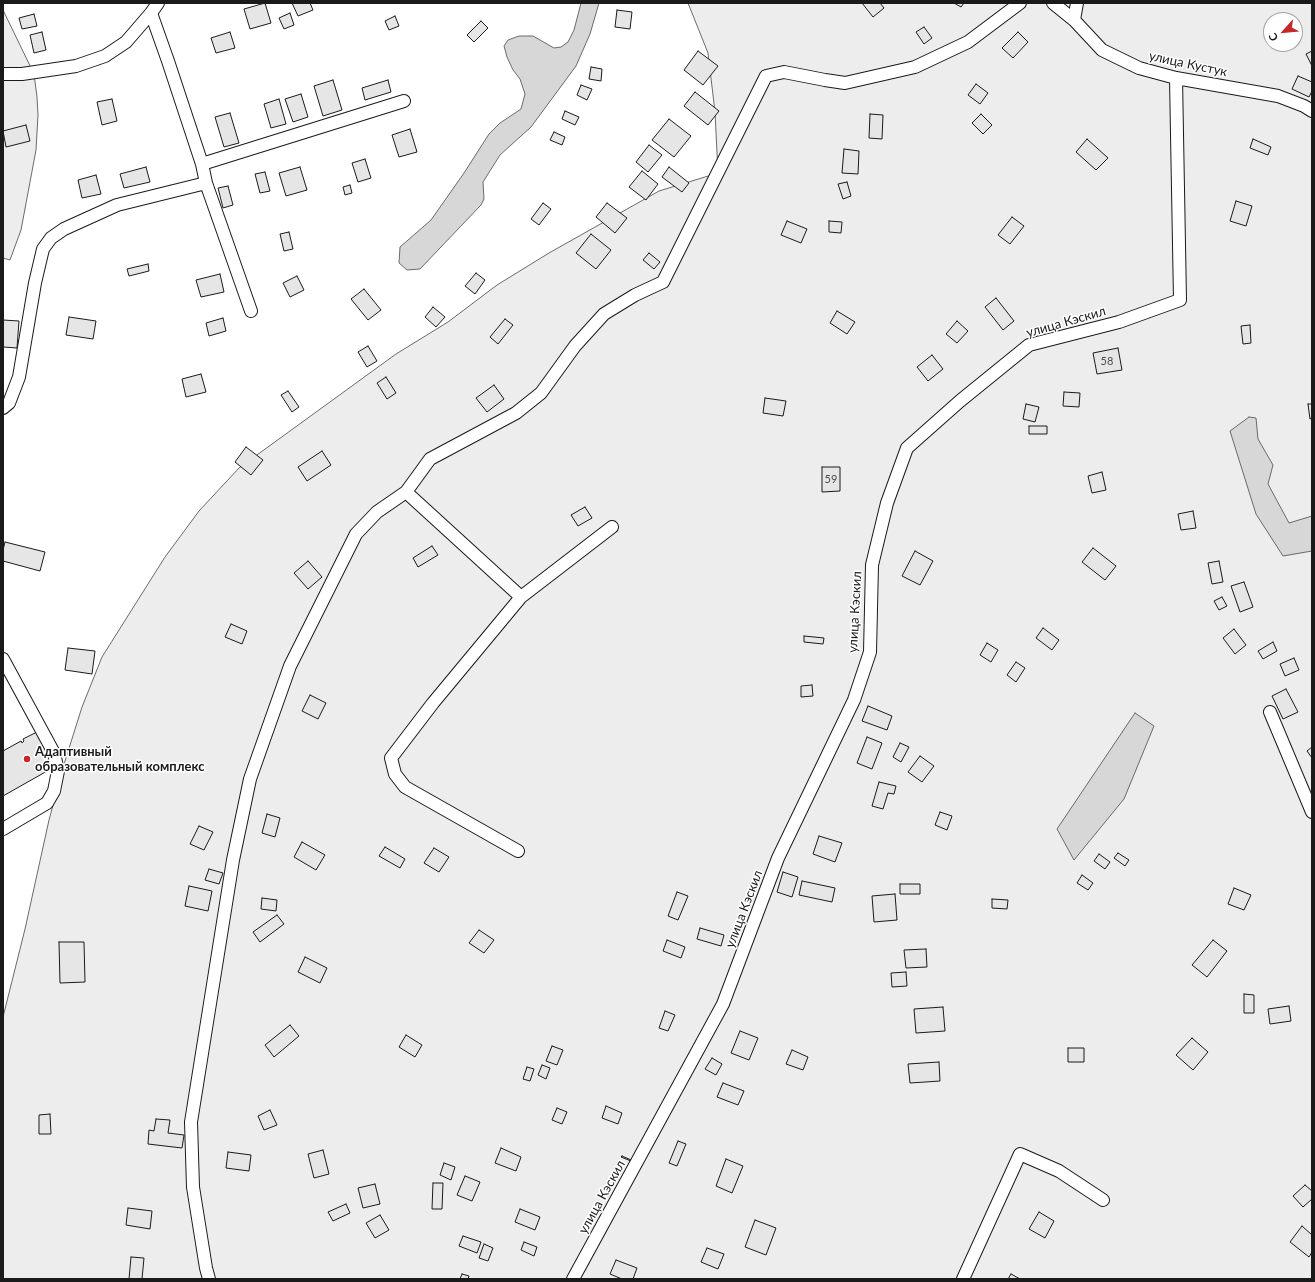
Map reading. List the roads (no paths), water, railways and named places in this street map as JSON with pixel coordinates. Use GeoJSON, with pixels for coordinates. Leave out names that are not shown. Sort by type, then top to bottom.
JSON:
{"type":"FeatureCollection","features":[{"type":"Feature","properties":{"kind":"street"},"geometry":{"type":"LineString","coordinates":[[209,1279],[193,1187],[191,1122],[233,860],[253,772],[290,666],[356,534],[377,512],[406,492],[430,459],[516,413],[541,393],[574,346],[604,314],[635,295],[663,282],[766,76],[784,72],[845,83],[915,67],[968,42],[1020,3]]}},
{"type":"Feature","properties":{"kind":"street","name":"улица Кустук"},"geometry":{"type":"LineString","coordinates":[[1053,3],[1074,20],[1102,50],[1139,68],[1176,78],[1278,96],[1304,106],[1312,111]]}},
{"type":"Feature","properties":{"kind":"street"},"geometry":{"type":"LineString","coordinates":[[1074,20],[1077,3]]}},
{"type":"Feature","properties":{"kind":"street"},"geometry":{"type":"LineString","coordinates":[[3,74],[22,74],[76,66],[105,56],[126,42],[154,8]]}},
{"type":"Feature","properties":{"kind":"street"},"geometry":{"type":"LineString","coordinates":[[154,8],[168,61],[202,164],[206,183],[251,312]]}},
{"type":"Feature","properties":{"kind":"street","name":"улица Кэскил"},"geometry":{"type":"LineString","coordinates":[[573,1279],[723,1004],[778,858],[854,700],[870,652],[872,565],[887,503],[907,448],[1029,345],[1119,322],[1180,300],[1176,78]]}},
{"type":"Feature","properties":{"kind":"street"},"geometry":{"type":"LineString","coordinates":[[202,164],[404,101]]}},
{"type":"Feature","properties":{"kind":"street"},"geometry":{"type":"LineString","coordinates":[[3,408],[9,403],[19,377],[35,283],[44,248],[51,238],[64,229],[117,205],[206,183]]}},
{"type":"Feature","properties":{"kind":"street"},"geometry":{"type":"LineString","coordinates":[[406,492],[521,597]]}},
{"type":"Feature","properties":{"kind":"street"},"geometry":{"type":"LineString","coordinates":[[518,851],[405,787],[394,774],[391,758],[433,703],[521,597],[612,527]]}},
{"type":"Feature","properties":{"kind":"street"},"geometry":{"type":"LineString","coordinates":[[3,659],[54,753],[58,771],[54,791],[47,803],[3,829]]}},
{"type":"Feature","properties":{"kind":"street"},"geometry":{"type":"LineString","coordinates":[[1270,712],[1312,812]]}},
{"type":"Feature","properties":{"kind":"street"},"geometry":{"type":"LineString","coordinates":[[963,1279],[1020,1154],[1059,1171],[1103,1200]]}},
{"type":"Feature","properties":{"kind":"place","name":"Адаптивный образовательный комплекс"},"geometry":{"type":"Point","coordinates":[27,759]}}]}
